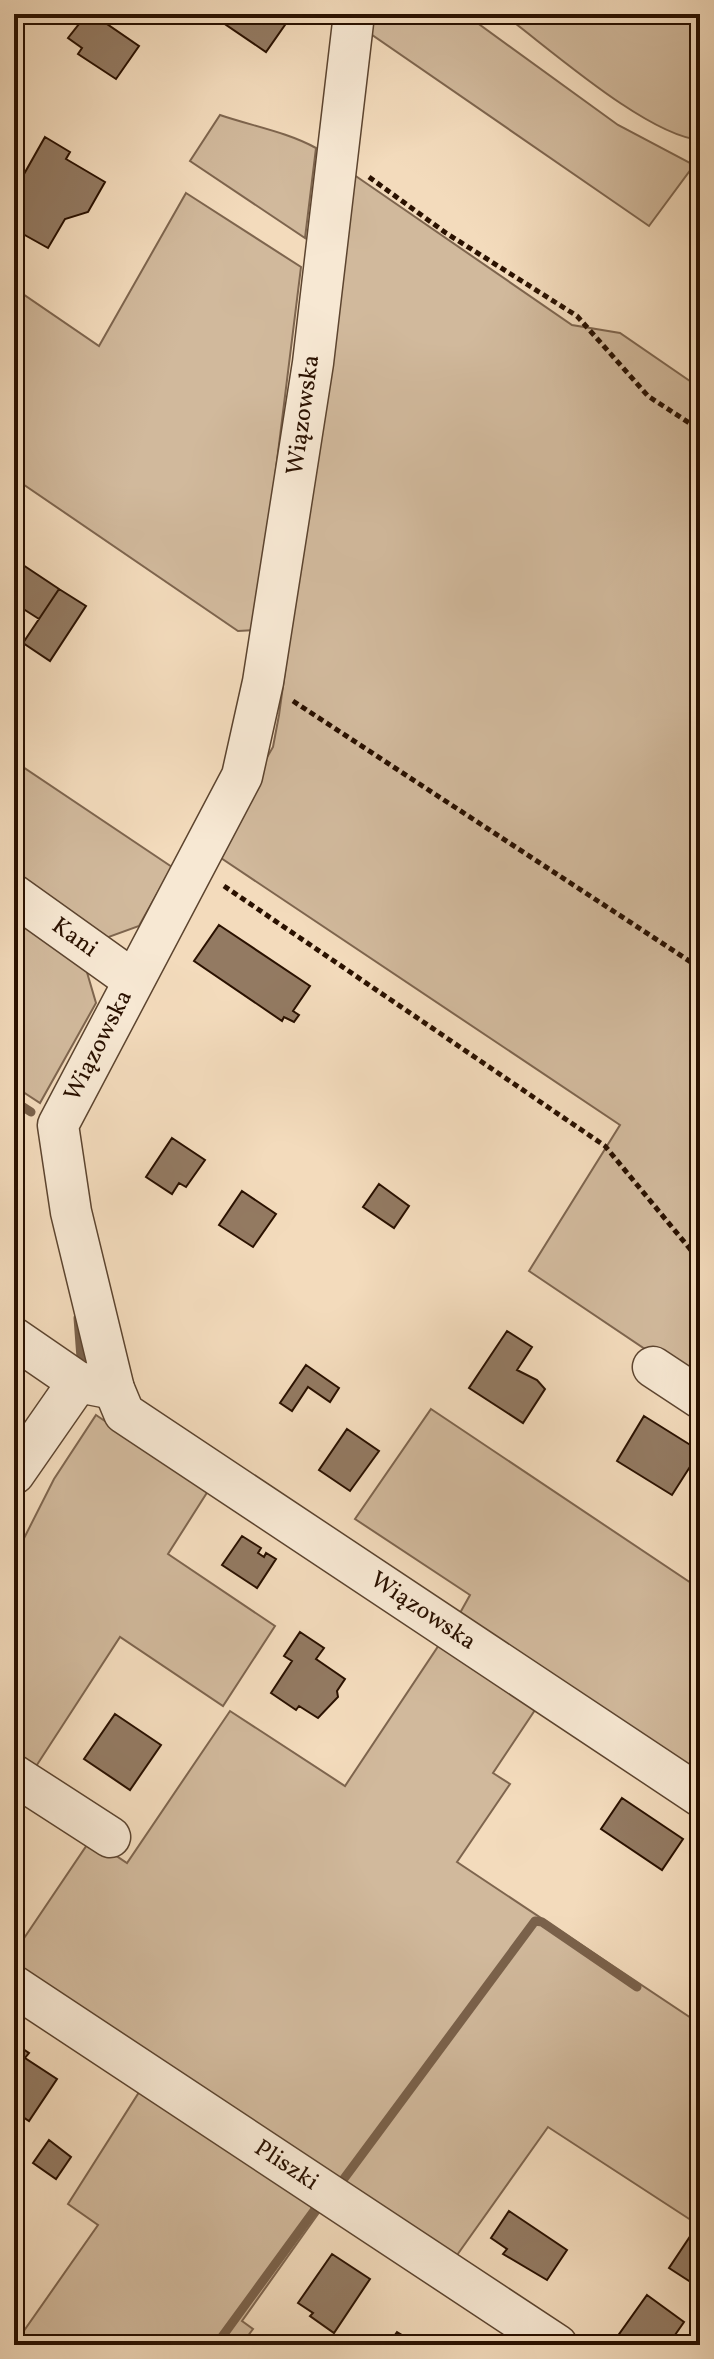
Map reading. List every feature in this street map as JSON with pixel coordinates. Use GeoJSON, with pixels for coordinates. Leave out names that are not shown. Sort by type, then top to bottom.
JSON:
{"type":"FeatureCollection","features":[{"type":"Feature","properties":{"kind":"street","name":"Wiązowska"},"geometry":{"type":"LineString","coordinates":[[354,14],[335,153],[313,363],[263,682],[242,776],[58,1125],[96,1385],[136,1424],[700,1796]]}},
{"type":"Feature","properties":{"kind":"street","name":"Kani"},"geometry":{"type":"LineString","coordinates":[[14,895],[133,980]]}},
{"type":"Feature","properties":{"kind":"street"},"geometry":{"type":"LineString","coordinates":[[14,1338],[96,1385],[14,1474]]}},
{"type":"Feature","properties":{"kind":"street"},"geometry":{"type":"LineString","coordinates":[[653,1367],[700,1398]]}},
{"type":"Feature","properties":{"kind":"street"},"geometry":{"type":"LineString","coordinates":[[14,1775],[110,1837]]}},
{"type":"Feature","properties":{"kind":"street","name":"Pliszki"},"geometry":{"type":"LineString","coordinates":[[14,1986],[557,2345]]}},
{"type":"Feature","properties":{"kind":"path"},"geometry":{"type":"LineString","coordinates":[[335,153],[446,233],[577,316],[648,396],[700,430]]}},
{"type":"Feature","properties":{"kind":"path"},"geometry":{"type":"LineString","coordinates":[[263,682],[700,968]]}},
{"type":"Feature","properties":{"kind":"path"},"geometry":{"type":"LineString","coordinates":[[224,887],[605,1146],[700,1261]]}},
{"type":"Feature","properties":{"kind":"shaded area"},"geometry":{"type":"Polygon","coordinates":[[[368,14],[465,14],[618,125],[694,165],[649,226],[365,30],[368,14]]]}},
{"type":"Feature","properties":{"kind":"shaded area"},"geometry":{"type":"Polygon","coordinates":[[[503,14],[700,14],[700,140],[678,135],[626,107],[503,14]]]}},
{"type":"Feature","properties":{"kind":"shaded area"},"geometry":{"type":"Polygon","coordinates":[[[220,115],[281,133],[316,148],[305,238],[190,161],[220,115]]]}},
{"type":"Feature","properties":{"kind":"shaded area"},"geometry":{"type":"Polygon","coordinates":[[[347,170],[572,325],[620,333],[700,388],[700,1386],[529,1271],[620,1125],[212,852],[273,747],[310,489],[347,170]]]}},
{"type":"Feature","properties":{"kind":"shaded area"},"geometry":{"type":"Polygon","coordinates":[[[186,193],[301,267],[256,630],[238,631],[14,478],[14,288],[99,346],[186,193]]]}},
{"type":"Feature","properties":{"kind":"shaded area"},"geometry":{"type":"Polygon","coordinates":[[[14,761],[172,867],[139,926],[106,938],[14,874],[14,761]]]}},
{"type":"Feature","properties":{"kind":"shaded area"},"geometry":{"type":"Polygon","coordinates":[[[14,918],[86,969],[96,1003],[40,1103],[14,1086],[14,918]]]}},
{"type":"Feature","properties":{"kind":"shaded area"},"geometry":{"type":"Polygon","coordinates":[[[431,1409],[700,1589],[700,1761],[691,1774],[455,1622],[470,1595],[355,1519],[431,1409]]]}},
{"type":"Feature","properties":{"kind":"shaded area"},"geometry":{"type":"Polygon","coordinates":[[[96,1415],[208,1491],[168,1554],[275,1626],[223,1706],[120,1637],[33,1771],[14,1759],[14,1558],[54,1479],[96,1415]]]}},
{"type":"Feature","properties":{"kind":"shaded area"},"geometry":{"type":"Polygon","coordinates":[[[439,1645],[535,1710],[493,1773],[510,1784],[457,1862],[700,2024],[700,2226],[548,2127],[450,2265],[14,1972],[14,1953],[91,1839],[127,1863],[230,1711],[345,1786],[439,1645]]]}},
{"type":"Feature","properties":{"kind":"shaded area"},"geometry":{"type":"Polygon","coordinates":[[[143,2086],[325,2204],[242,2321],[253,2329],[241,2345],[14,2345],[98,2225],[68,2204],[143,2086]]]}},
{"type":"Feature","properties":{"kind":"building"},"geometry":{"type":"Polygon","coordinates":[[[87,14],[139,46],[116,79],[78,54],[82,48],[68,38],[87,14]]]}},
{"type":"Feature","properties":{"kind":"building"},"geometry":{"type":"Polygon","coordinates":[[[210,14],[275,14],[287,22],[266,52],[210,14]]]}},
{"type":"Feature","properties":{"kind":"building"},"geometry":{"type":"Polygon","coordinates":[[[45,137],[70,152],[66,159],[105,182],[88,212],[65,219],[48,248],[14,229],[14,207],[21,194],[15,190],[45,137]]]}},
{"type":"Feature","properties":{"kind":"building"},"geometry":{"type":"Polygon","coordinates":[[[14,559],[59,589],[39,619],[14,603],[14,559]]]}},
{"type":"Feature","properties":{"kind":"building"},"geometry":{"type":"Polygon","coordinates":[[[59,589],[86,606],[50,661],[23,643],[59,589]]]}},
{"type":"Feature","properties":{"kind":"building"},"geometry":{"type":"Polygon","coordinates":[[[219,925],[310,986],[293,1011],[299,1015],[294,1022],[284,1017],[282,1021],[194,961],[219,925]]]}},
{"type":"Feature","properties":{"kind":"building"},"geometry":{"type":"Polygon","coordinates":[[[172,1138],[205,1160],[186,1187],[179,1183],[172,1194],[146,1177],[172,1138]]]}},
{"type":"Feature","properties":{"kind":"building"},"geometry":{"type":"Polygon","coordinates":[[[379,1184],[409,1206],[394,1228],[363,1207],[379,1184]]]}},
{"type":"Feature","properties":{"kind":"building"},"geometry":{"type":"Polygon","coordinates":[[[242,1191],[276,1214],[253,1247],[219,1225],[242,1191]]]}},
{"type":"Feature","properties":{"kind":"building"},"geometry":{"type":"Polygon","coordinates":[[[507,1331],[532,1347],[517,1370],[537,1380],[545,1389],[523,1423],[469,1388],[507,1331]]]}},
{"type":"Feature","properties":{"kind":"building"},"geometry":{"type":"Polygon","coordinates":[[[306,1365],[339,1388],[330,1402],[308,1387],[292,1411],[280,1403],[306,1365]]]}},
{"type":"Feature","properties":{"kind":"building"},"geometry":{"type":"Polygon","coordinates":[[[644,1416],[700,1451],[672,1495],[617,1461],[644,1416]]]}},
{"type":"Feature","properties":{"kind":"building"},"geometry":{"type":"Polygon","coordinates":[[[347,1429],[379,1451],[350,1491],[319,1470],[347,1429]]]}},
{"type":"Feature","properties":{"kind":"building"},"geometry":{"type":"Polygon","coordinates":[[[242,1536],[261,1548],[258,1553],[264,1557],[266,1553],[276,1559],[257,1588],[222,1565],[242,1536]]]}},
{"type":"Feature","properties":{"kind":"building"},"geometry":{"type":"Polygon","coordinates":[[[300,1632],[324,1648],[316,1659],[345,1679],[337,1691],[338,1697],[318,1718],[299,1706],[296,1710],[271,1693],[292,1661],[284,1656],[300,1632]]]}},
{"type":"Feature","properties":{"kind":"building"},"geometry":{"type":"Polygon","coordinates":[[[115,1714],[161,1745],[130,1790],[84,1759],[115,1714]]]}},
{"type":"Feature","properties":{"kind":"building"},"geometry":{"type":"Polygon","coordinates":[[[622,1798],[683,1839],[662,1870],[601,1829],[622,1798]]]}},
{"type":"Feature","properties":{"kind":"building"},"geometry":{"type":"Polygon","coordinates":[[[14,2043],[29,2053],[25,2058],[57,2079],[29,2121],[14,2111],[14,2043]]]}},
{"type":"Feature","properties":{"kind":"building"},"geometry":{"type":"Polygon","coordinates":[[[49,2140],[71,2157],[56,2179],[33,2163],[49,2140]]]}},
{"type":"Feature","properties":{"kind":"building"},"geometry":{"type":"Polygon","coordinates":[[[509,2211],[567,2250],[547,2280],[503,2254],[507,2249],[491,2238],[509,2211]]]}},
{"type":"Feature","properties":{"kind":"building"},"geometry":{"type":"Polygon","coordinates":[[[691,2235],[700,2241],[700,2288],[669,2268],[691,2235]]]}},
{"type":"Feature","properties":{"kind":"building"},"geometry":{"type":"Polygon","coordinates":[[[332,2254],[370,2279],[334,2333],[298,2303],[332,2254]]]}},
{"type":"Feature","properties":{"kind":"building"},"geometry":{"type":"Polygon","coordinates":[[[647,2295],[684,2322],[668,2345],[629,2345],[617,2337],[647,2295]]]}},
{"type":"Feature","properties":{"kind":"building"},"geometry":{"type":"Polygon","coordinates":[[[397,2332],[407,2338],[402,2345],[388,2345],[397,2332]]]}},
{"type":"Feature","properties":{"kind":"building"},"geometry":{"type":"Polygon","coordinates":[[[505,2337],[516,2345],[499,2345],[505,2337]]]}},
{"type":"Feature","properties":{"kind":"waterway"},"geometry":{"type":"LineString","coordinates":[[14,1101],[31,1112]]}},
{"type":"Feature","properties":{"kind":"waterway"},"geometry":{"type":"LineString","coordinates":[[78,1318],[81,1358]]}},
{"type":"Feature","properties":{"kind":"waterway"},"geometry":{"type":"LineString","coordinates":[[340,2184],[535,1921],[542,1922],[637,1987]]}},
{"type":"Feature","properties":{"kind":"waterway"},"geometry":{"type":"LineString","coordinates":[[216,2345],[319,2204]]}}]}
